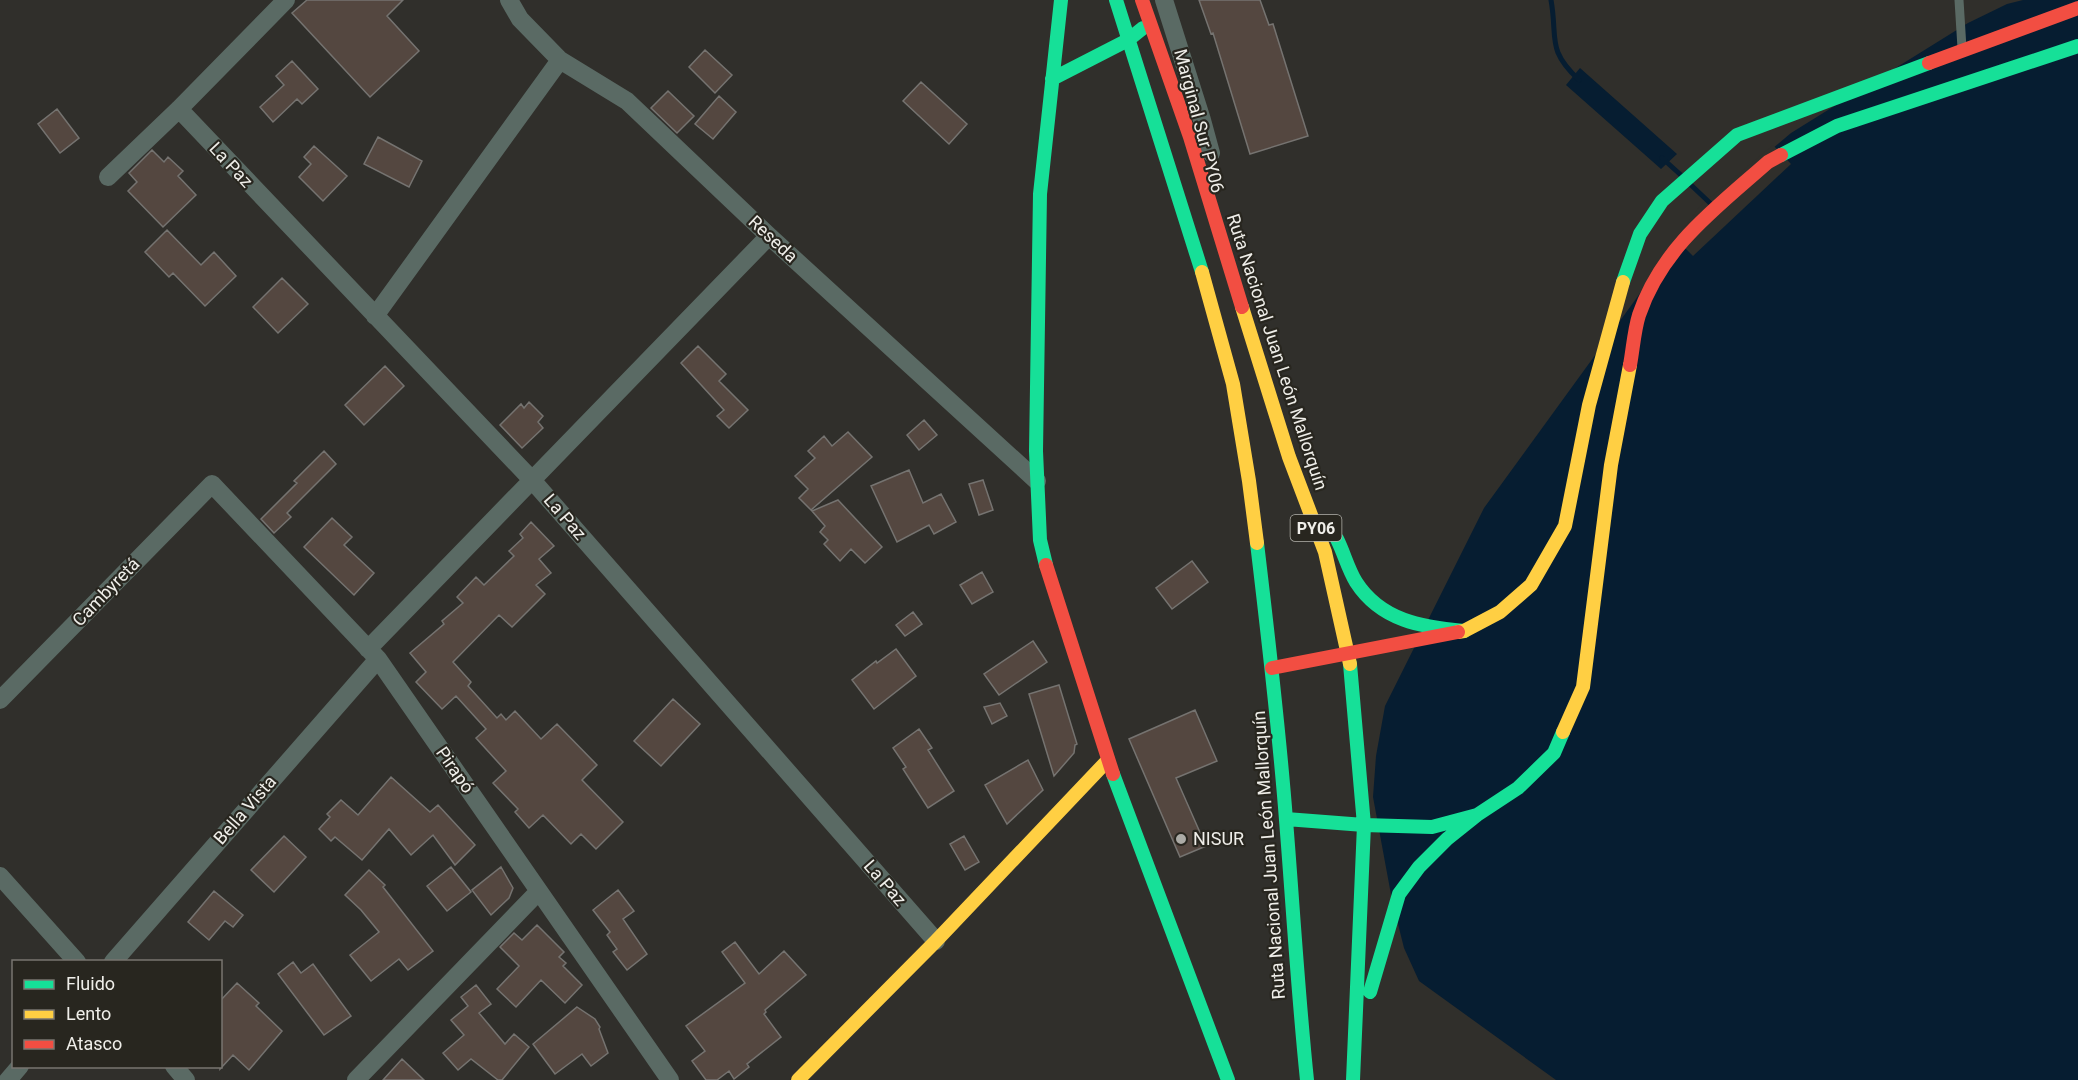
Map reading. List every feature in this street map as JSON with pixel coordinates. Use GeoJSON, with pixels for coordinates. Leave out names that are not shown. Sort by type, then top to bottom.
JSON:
{"type":"FeatureCollection","features":[{"type":"Feature","properties":{"kind":"main road"},"geometry":{"type":"LineString","coordinates":[[1061,0],[1040,194],[1036,481],[1040,540],[1108,760],[1228,1080]]}},
{"type":"Feature","properties":{"kind":"main road","name":"Ruta Nacional Juan León Mallorquín"},"geometry":{"type":"LineString","coordinates":[[1116,0],[1210,297],[1233,384],[1249,481],[1272,668],[1307,1080]]}},
{"type":"Feature","properties":{"kind":"main road","name":"Ruta Nacional Juan León Mallorquín"},"geometry":{"type":"LineString","coordinates":[[1142,0],[1190,136],[1289,457],[1325,552],[1349,654],[1364,825],[1353,1080]]}},
{"type":"Feature","properties":{"kind":"main road"},"geometry":{"type":"LineString","coordinates":[[1272,668],[1464,631],[1500,612],[1531,585],[1565,526],[1589,405],[1626,270],[1640,234],[1662,201],[1737,135],[2078,8]]}},
{"type":"Feature","properties":{"kind":"main road"},"geometry":{"type":"LineString","coordinates":[[1052,79],[1128,40],[1150,23]]}},
{"type":"Feature","properties":{"kind":"main road"},"geometry":{"type":"LineString","coordinates":[[1353,1052],[1399,894],[1419,867],[1447,839],[1477,815],[1518,788],[1554,753],[1583,687],[1611,465],[1639,316],[1660,270],[1690,230],[1768,162],[1837,126],[2078,46]]}},
{"type":"Feature","properties":{"kind":"main road"},"geometry":{"type":"LineString","coordinates":[[1274,406],[1306,465]]}},
{"type":"Feature","properties":{"kind":"main road"},"geometry":{"type":"LineString","coordinates":[[1330,522],[1357,584],[1381,610],[1401,622],[1464,631]]}},
{"type":"Feature","properties":{"kind":"main road"},"geometry":{"type":"LineString","coordinates":[[798,1080],[936,941],[1108,760]]}},
{"type":"Feature","properties":{"kind":"main road"},"geometry":{"type":"LineString","coordinates":[[1286,819],[1432,827],[1477,815]]}},
{"type":"Feature","properties":{"kind":"street"},"geometry":{"type":"LineString","coordinates":[[108,177],[179,109],[286,0]]}},
{"type":"Feature","properties":{"kind":"street","name":"Reseda"},"geometry":{"type":"LineString","coordinates":[[509,0],[520,19],[560,60],[627,101],[769,236],[1036,481]]}},
{"type":"Feature","properties":{"kind":"street","name":"Marginal Sur PY06"},"geometry":{"type":"LineString","coordinates":[[1164,0],[1211,153],[1234,278]]}},
{"type":"Feature","properties":{"kind":"street"},"geometry":{"type":"LineString","coordinates":[[375,316],[560,60]]}},
{"type":"Feature","properties":{"kind":"street","name":"La Paz"},"geometry":{"type":"LineString","coordinates":[[179,109],[532,480],[936,941]]}},
{"type":"Feature","properties":{"kind":"street","name":"Bella Vista"},"geometry":{"type":"LineString","coordinates":[[115,960],[373,654],[532,480],[769,236]]}},
{"type":"Feature","properties":{"kind":"street","name":"Pirapó"},"geometry":{"type":"LineString","coordinates":[[212,484],[373,654],[670,1080]]}},
{"type":"Feature","properties":{"kind":"street","name":"Cambyretá"},"geometry":{"type":"LineString","coordinates":[[0,700],[212,484]]}},
{"type":"Feature","properties":{"kind":"street"},"geometry":{"type":"LineString","coordinates":[[0,876],[75,960]]}},
{"type":"Feature","properties":{"kind":"street"},"geometry":{"type":"LineString","coordinates":[[356,1080],[539,891]]}},
{"type":"Feature","properties":{"kind":"street"},"geometry":{"type":"LineString","coordinates":[[8,1080],[18,1068]]}},
{"type":"Feature","properties":{"kind":"street"},"geometry":{"type":"LineString","coordinates":[[176,1068],[186,1080]]}},
{"type":"Feature","properties":{"kind":"lane"},"geometry":{"type":"LineString","coordinates":[[1959,0],[1962,51]]}},
{"type":"Feature","properties":{"kind":"water"},"geometry":{"type":"Polygon","coordinates":[[[2023,0],[2078,0],[2078,1080],[1556,1080],[1419,981],[1404,948],[1392,900],[1373,797],[1376,756],[1385,706],[1484,508],[1702,208],[1791,133],[1968,23],[2007,4],[2023,0]]]}},
{"type":"Feature","properties":{"kind":"water"},"geometry":{"type":"Polygon","coordinates":[[[1580,68],[1677,154],[1661,169],[1566,85],[1580,68]]]}},
{"type":"Feature","properties":{"kind":"pier"},"geometry":{"type":"Polygon","coordinates":[[[1773,145],[1791,164],[1693,256],[1676,239],[1700,206],[1773,145]]]}},
{"type":"Feature","properties":{"kind":"building"},"geometry":{"type":"Polygon","coordinates":[[[307,0],[403,0],[387,16],[419,51],[370,97],[292,13],[307,0]]]}},
{"type":"Feature","properties":{"kind":"building"},"geometry":{"type":"Polygon","coordinates":[[[1199,0],[1260,0],[1269,25],[1273,24],[1308,136],[1250,154],[1213,33],[1211,34],[1199,0]]]}},
{"type":"Feature","properties":{"kind":"building"},"geometry":{"type":"Polygon","coordinates":[[[705,50],[732,75],[715,93],[689,67],[705,50]]]}},
{"type":"Feature","properties":{"kind":"building"},"geometry":{"type":"Polygon","coordinates":[[[292,61],[318,89],[302,104],[297,99],[273,122],[260,107],[284,85],[276,76],[292,61]]]}},
{"type":"Feature","properties":{"kind":"building"},"geometry":{"type":"Polygon","coordinates":[[[921,82],[967,124],[949,144],[903,101],[921,82]]]}},
{"type":"Feature","properties":{"kind":"building"},"geometry":{"type":"Polygon","coordinates":[[[668,91],[694,116],[677,133],[651,108],[668,91]]]}},
{"type":"Feature","properties":{"kind":"building"},"geometry":{"type":"Polygon","coordinates":[[[719,96],[736,112],[713,139],[695,124],[719,96]]]}},
{"type":"Feature","properties":{"kind":"building"},"geometry":{"type":"Polygon","coordinates":[[[57,109],[79,138],[60,153],[38,124],[57,109]]]}},
{"type":"Feature","properties":{"kind":"building"},"geometry":{"type":"Polygon","coordinates":[[[378,137],[422,161],[409,187],[364,164],[378,137]]]}},
{"type":"Feature","properties":{"kind":"building"},"geometry":{"type":"Polygon","coordinates":[[[314,146],[347,176],[323,201],[299,177],[311,164],[304,157],[314,146]]]}},
{"type":"Feature","properties":{"kind":"building"},"geometry":{"type":"Polygon","coordinates":[[[152,150],[164,162],[168,157],[183,171],[178,176],[196,195],[163,227],[128,191],[137,182],[129,173],[152,150]]]}},
{"type":"Feature","properties":{"kind":"building"},"geometry":{"type":"Polygon","coordinates":[[[167,230],[201,265],[214,252],[236,276],[205,306],[173,273],[169,277],[145,252],[167,230]]]}},
{"type":"Feature","properties":{"kind":"building"},"geometry":{"type":"Polygon","coordinates":[[[282,278],[308,304],[278,333],[253,307],[282,278]]]}},
{"type":"Feature","properties":{"kind":"building"},"geometry":{"type":"Polygon","coordinates":[[[698,346],[726,374],[719,381],[748,410],[729,428],[717,416],[724,410],[681,363],[698,346]]]}},
{"type":"Feature","properties":{"kind":"building"},"geometry":{"type":"Polygon","coordinates":[[[385,366],[404,386],[364,425],[345,405],[385,366]]]}},
{"type":"Feature","properties":{"kind":"building"},"geometry":{"type":"Polygon","coordinates":[[[529,402],[543,416],[538,422],[543,428],[522,448],[500,425],[521,404],[524,408],[529,402]]]}},
{"type":"Feature","properties":{"kind":"building"},"geometry":{"type":"Polygon","coordinates":[[[924,420],[937,435],[919,450],[907,435],[924,420]]]}},
{"type":"Feature","properties":{"kind":"building"},"geometry":{"type":"Polygon","coordinates":[[[848,432],[872,457],[811,510],[799,498],[808,489],[795,476],[815,458],[808,451],[824,436],[832,446],[848,432]]]}},
{"type":"Feature","properties":{"kind":"building"},"geometry":{"type":"Polygon","coordinates":[[[324,451],[336,464],[287,513],[291,517],[274,533],[261,519],[297,483],[294,481],[324,451]]]}},
{"type":"Feature","properties":{"kind":"building"},"geometry":{"type":"Polygon","coordinates":[[[909,470],[923,503],[941,494],[956,522],[934,534],[929,525],[897,542],[871,486],[909,470]]]}},
{"type":"Feature","properties":{"kind":"building"},"geometry":{"type":"Polygon","coordinates":[[[983,480],[993,510],[979,515],[969,484],[983,480]]]}},
{"type":"Feature","properties":{"kind":"building"},"geometry":{"type":"Polygon","coordinates":[[[838,500],[882,547],[865,563],[851,549],[840,561],[824,544],[828,540],[820,532],[825,526],[812,511],[838,500]]]}},
{"type":"Feature","properties":{"kind":"building"},"geometry":{"type":"Polygon","coordinates":[[[332,518],[352,537],[344,545],[374,573],[354,595],[304,547],[332,518]]]}},
{"type":"Feature","properties":{"kind":"building"},"geometry":{"type":"Polygon","coordinates":[[[531,522],[554,546],[539,559],[551,573],[536,585],[545,594],[512,627],[499,615],[453,662],[471,682],[468,686],[497,718],[501,714],[506,720],[515,711],[541,739],[557,724],[597,765],[582,780],[623,822],[596,849],[581,834],[571,844],[543,815],[529,828],[515,812],[518,809],[493,783],[506,771],[476,738],[486,729],[456,696],[442,709],[416,682],[426,672],[410,653],[444,624],[442,621],[463,603],[457,597],[476,577],[484,585],[514,556],[509,551],[523,538],[520,534],[531,522]]]}},
{"type":"Feature","properties":{"kind":"building"},"geometry":{"type":"Polygon","coordinates":[[[1192,561],[1208,582],[1172,609],[1156,588],[1192,561]]]}},
{"type":"Feature","properties":{"kind":"building"},"geometry":{"type":"Polygon","coordinates":[[[982,572],[993,592],[972,604],[960,585],[982,572]]]}},
{"type":"Feature","properties":{"kind":"building"},"geometry":{"type":"Polygon","coordinates":[[[913,612],[922,624],[905,636],[896,625],[913,612]]]}},
{"type":"Feature","properties":{"kind":"building"},"geometry":{"type":"Polygon","coordinates":[[[1033,641],[1047,662],[999,695],[984,674],[1033,641]]]}},
{"type":"Feature","properties":{"kind":"building"},"geometry":{"type":"Polygon","coordinates":[[[896,649],[916,676],[874,709],[852,680],[896,649]]]}},
{"type":"Feature","properties":{"kind":"building"},"geometry":{"type":"Polygon","coordinates":[[[1059,685],[1077,744],[1074,753],[1054,776],[1029,694],[1059,685]]]}},
{"type":"Feature","properties":{"kind":"building"},"geometry":{"type":"Polygon","coordinates":[[[673,699],[700,724],[661,766],[634,741],[673,699]]]}},
{"type":"Feature","properties":{"kind":"building"},"geometry":{"type":"Polygon","coordinates":[[[1000,703],[1007,716],[992,724],[984,707],[1000,703]]]}},
{"type":"Feature","properties":{"kind":"building"},"geometry":{"type":"Polygon","coordinates":[[[1195,710],[1217,761],[1176,778],[1206,846],[1180,857],[1129,739],[1195,710]]]}},
{"type":"Feature","properties":{"kind":"building"},"geometry":{"type":"Polygon","coordinates":[[[919,729],[932,748],[928,750],[954,791],[928,808],[903,769],[906,767],[893,748],[919,729]]]}},
{"type":"Feature","properties":{"kind":"building"},"geometry":{"type":"Polygon","coordinates":[[[1028,760],[1043,790],[1007,824],[985,785],[1028,760]]]}},
{"type":"Feature","properties":{"kind":"building"},"geometry":{"type":"Polygon","coordinates":[[[391,777],[430,812],[438,805],[475,845],[455,865],[433,835],[411,855],[389,829],[362,860],[335,837],[331,841],[319,829],[330,817],[327,814],[341,800],[358,815],[391,777]]]}},
{"type":"Feature","properties":{"kind":"building"},"geometry":{"type":"Polygon","coordinates":[[[284,836],[306,857],[274,892],[251,870],[284,836]]]}},
{"type":"Feature","properties":{"kind":"building"},"geometry":{"type":"Polygon","coordinates":[[[964,836],[979,862],[965,870],[950,844],[964,836]]]}},
{"type":"Feature","properties":{"kind":"building"},"geometry":{"type":"Polygon","coordinates":[[[451,867],[471,892],[447,911],[427,886],[451,867]]]}},
{"type":"Feature","properties":{"kind":"building"},"geometry":{"type":"Polygon","coordinates":[[[501,867],[513,888],[509,898],[491,915],[472,890],[501,867]]]}},
{"type":"Feature","properties":{"kind":"building"},"geometry":{"type":"Polygon","coordinates":[[[369,870],[385,885],[383,887],[433,951],[408,970],[399,959],[371,981],[350,955],[379,932],[345,895],[369,870]]]}},
{"type":"Feature","properties":{"kind":"building"},"geometry":{"type":"Polygon","coordinates":[[[618,890],[634,911],[623,919],[647,954],[627,970],[613,952],[617,949],[607,935],[610,932],[593,910],[618,890]]]}},
{"type":"Feature","properties":{"kind":"building"},"geometry":{"type":"Polygon","coordinates":[[[214,891],[243,915],[233,927],[225,921],[209,940],[188,922],[214,891]]]}},
{"type":"Feature","properties":{"kind":"building"},"geometry":{"type":"Polygon","coordinates":[[[537,925],[564,952],[559,957],[566,963],[563,966],[582,985],[565,1003],[541,980],[516,1007],[497,989],[519,966],[500,947],[514,933],[522,940],[537,925]]]}},
{"type":"Feature","properties":{"kind":"building"},"geometry":{"type":"Polygon","coordinates":[[[735,942],[759,974],[784,951],[806,975],[765,1010],[764,1014],[781,1037],[747,1064],[749,1067],[734,1079],[729,1071],[717,1080],[706,1080],[692,1061],[705,1051],[686,1026],[745,983],[722,952],[735,942]]]}},
{"type":"Feature","properties":{"kind":"building"},"geometry":{"type":"Polygon","coordinates":[[[293,962],[301,973],[313,964],[351,1016],[324,1035],[278,974],[293,962]]]}},
{"type":"Feature","properties":{"kind":"building"},"geometry":{"type":"Polygon","coordinates":[[[237,983],[259,1003],[256,1006],[282,1031],[249,1070],[233,1055],[222,1067],[222,999],[237,983]]]}},
{"type":"Feature","properties":{"kind":"building"},"geometry":{"type":"Polygon","coordinates":[[[476,985],[491,1004],[479,1013],[505,1044],[514,1034],[529,1047],[502,1080],[498,1080],[471,1059],[458,1070],[443,1053],[464,1035],[451,1020],[468,1006],[461,997],[476,985]]]}},
{"type":"Feature","properties":{"kind":"building"},"geometry":{"type":"Polygon","coordinates":[[[577,1007],[595,1019],[600,1027],[608,1053],[591,1066],[582,1054],[555,1074],[533,1044],[577,1007]]]}},
{"type":"Feature","properties":{"kind":"building"},"geometry":{"type":"Polygon","coordinates":[[[402,1059],[424,1080],[383,1080],[402,1059]]]}},
{"type":"Feature","properties":{"kind":"waterway"},"geometry":{"type":"LineString","coordinates":[[1551,0],[1557,51],[1579,80]]}},
{"type":"Feature","properties":{"kind":"waterway"},"geometry":{"type":"LineString","coordinates":[[1662,158],[1682,176]]}},
{"type":"Feature","properties":{"kind":"waterway"},"geometry":{"type":"LineString","coordinates":[[1691,185],[1710,203]]}},
{"type":"Feature","properties":{"kind":"traffic: fast"},"geometry":{"type":"LineString","coordinates":[[1046,565],[1040,540],[1036,451],[1040,194],[1061,0]]}},
{"type":"Feature","properties":{"kind":"traffic: fast"},"geometry":{"type":"LineString","coordinates":[[1116,0],[1202,272]]}},
{"type":"Feature","properties":{"kind":"traffic: fast"},"geometry":{"type":"LineString","coordinates":[[1052,79],[1128,40],[1143,28]]}},
{"type":"Feature","properties":{"kind":"traffic: fast"},"geometry":{"type":"LineString","coordinates":[[1781,155],[1837,126],[2078,46]]}},
{"type":"Feature","properties":{"kind":"traffic: fast"},"geometry":{"type":"LineString","coordinates":[[1623,282],[1640,234],[1662,201],[1737,135],[1929,63]]}},
{"type":"Feature","properties":{"kind":"traffic: fast"},"geometry":{"type":"LineString","coordinates":[[1337,539],[1356,582],[1378,606],[1404,620],[1464,631]]}},
{"type":"Feature","properties":{"kind":"traffic: fast"},"geometry":{"type":"LineString","coordinates":[[1257,543],[1280,751],[1307,1080]]}},
{"type":"Feature","properties":{"kind":"traffic: fast"},"geometry":{"type":"LineString","coordinates":[[1350,664],[1364,825],[1353,1080]]}},
{"type":"Feature","properties":{"kind":"traffic: fast"},"geometry":{"type":"LineString","coordinates":[[1286,819],[1432,827],[1477,815],[1518,788],[1554,753],[1563,732]]}},
{"type":"Feature","properties":{"kind":"traffic: fast"},"geometry":{"type":"LineString","coordinates":[[1113,774],[1228,1080]]}},
{"type":"Feature","properties":{"kind":"traffic: fast"},"geometry":{"type":"LineString","coordinates":[[1370,992],[1399,894],[1419,867],[1447,839],[1477,815]]}},
{"type":"Feature","properties":{"kind":"traffic: slow"},"geometry":{"type":"LineString","coordinates":[[1202,272],[1233,384],[1257,543]]}},
{"type":"Feature","properties":{"kind":"traffic: slow"},"geometry":{"type":"LineString","coordinates":[[1458,632],[1500,612],[1531,585],[1565,526],[1589,405],[1623,282]]}},
{"type":"Feature","properties":{"kind":"traffic: slow"},"geometry":{"type":"LineString","coordinates":[[1242,307],[1289,457],[1325,552],[1350,664]]}},
{"type":"Feature","properties":{"kind":"traffic: slow"},"geometry":{"type":"LineString","coordinates":[[1563,732],[1583,687],[1611,465],[1630,365]]}},
{"type":"Feature","properties":{"kind":"traffic: slow"},"geometry":{"type":"LineString","coordinates":[[798,1080],[936,941],[1108,760]]}},
{"type":"Feature","properties":{"kind":"traffic: jam"},"geometry":{"type":"LineString","coordinates":[[1142,0],[1190,137],[1242,307]]}},
{"type":"Feature","properties":{"kind":"traffic: jam"},"geometry":{"type":"LineString","coordinates":[[1929,63],[2078,8]]}},
{"type":"Feature","properties":{"kind":"traffic: jam"},"geometry":{"type":"LineString","coordinates":[[1630,365],[1639,315],[1649,291],[1676,249],[1710,213],[1768,162],[1781,155]]}},
{"type":"Feature","properties":{"kind":"traffic: jam"},"geometry":{"type":"LineString","coordinates":[[1046,565],[1113,774]]}},
{"type":"Feature","properties":{"kind":"traffic: jam"},"geometry":{"type":"LineString","coordinates":[[1272,668],[1458,632]]}},
{"type":"Feature","properties":{"kind":"place","name":"NISUR"},"geometry":{"type":"Point","coordinates":[1181,839]}}]}
